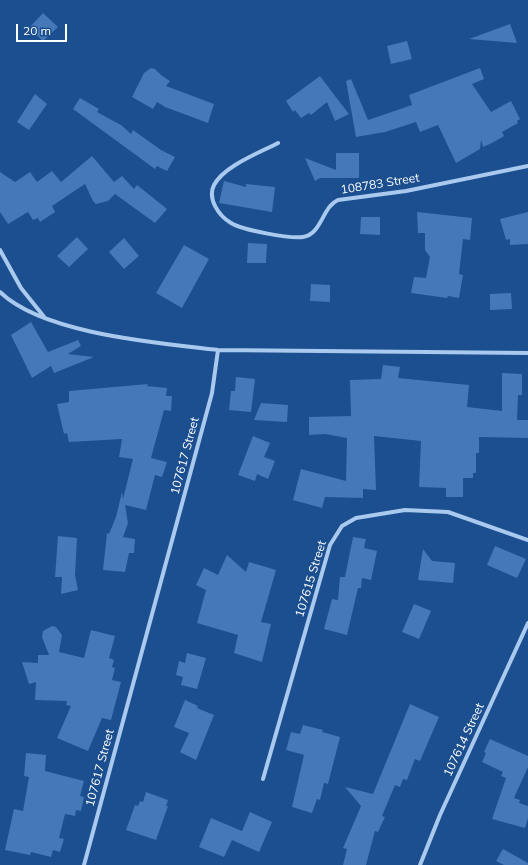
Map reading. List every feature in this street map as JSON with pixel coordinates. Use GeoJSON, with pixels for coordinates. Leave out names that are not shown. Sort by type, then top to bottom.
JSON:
{"type":"FeatureCollection","features":[{"type":"Feature","properties":{"kind":"street","name":"108783 Street"},"geometry":{"type":"LineString","coordinates":[[278,143],[232,167],[215,184],[212,190],[213,201],[223,217],[233,224],[281,236],[304,237],[312,232],[320,223],[331,204],[338,200],[406,191],[528,166]]}},
{"type":"Feature","properties":{"kind":"street"},"geometry":{"type":"LineString","coordinates":[[0,250],[21,288],[47,320]]}},
{"type":"Feature","properties":{"kind":"street"},"geometry":{"type":"LineString","coordinates":[[0,292],[10,302],[47,320],[123,338],[218,350],[528,353]]}},
{"type":"Feature","properties":{"kind":"street","name":"107617 Street"},"geometry":{"type":"LineString","coordinates":[[84,865],[212,393],[218,350]]}},
{"type":"Feature","properties":{"kind":"street","name":"107615 Street"},"geometry":{"type":"LineString","coordinates":[[263,780],[330,545],[342,526],[356,518],[405,510],[448,512],[528,540]]}},
{"type":"Feature","properties":{"kind":"street","name":"107614 Street"},"geometry":{"type":"LineString","coordinates":[[420,865],[440,816],[528,623]]}},
{"type":"Feature","properties":{"kind":"building"},"geometry":{"type":"Polygon","coordinates":[[[43,13],[58,27],[43,41],[29,28],[43,13]]]}},
{"type":"Feature","properties":{"kind":"building"},"geometry":{"type":"Polygon","coordinates":[[[510,24],[517,43],[469,39],[510,24]]]}},
{"type":"Feature","properties":{"kind":"building"},"geometry":{"type":"Polygon","coordinates":[[[407,41],[412,59],[391,64],[387,46],[407,41]]]}},
{"type":"Feature","properties":{"kind":"building"},"geometry":{"type":"Polygon","coordinates":[[[151,68],[155,69],[170,81],[166,86],[214,104],[208,123],[165,107],[157,102],[153,109],[132,97],[144,73],[151,68]]]}},
{"type":"Feature","properties":{"kind":"building"},"geometry":{"type":"Polygon","coordinates":[[[480,68],[484,79],[472,84],[491,112],[511,101],[520,119],[517,121],[518,123],[502,132],[504,136],[492,143],[483,147],[481,140],[480,149],[456,163],[438,125],[420,132],[416,122],[385,132],[356,137],[346,81],[351,79],[368,120],[412,105],[409,95],[480,68]]]}},
{"type":"Feature","properties":{"kind":"building"},"geometry":{"type":"Polygon","coordinates":[[[320,76],[349,114],[335,121],[327,102],[311,115],[309,113],[301,118],[295,110],[293,112],[286,101],[320,76]]]}},
{"type":"Feature","properties":{"kind":"building"},"geometry":{"type":"Polygon","coordinates":[[[35,94],[47,104],[29,130],[17,122],[35,94]]]}},
{"type":"Feature","properties":{"kind":"building"},"geometry":{"type":"Polygon","coordinates":[[[80,98],[99,109],[97,112],[121,125],[131,134],[133,130],[161,150],[175,157],[167,171],[157,166],[155,169],[73,109],[80,98]]]}},
{"type":"Feature","properties":{"kind":"building"},"geometry":{"type":"Polygon","coordinates":[[[336,153],[359,153],[359,178],[320,178],[315,181],[305,158],[336,170],[336,153]]]}},
{"type":"Feature","properties":{"kind":"building"},"geometry":{"type":"Polygon","coordinates":[[[92,156],[114,182],[122,176],[134,189],[137,185],[167,209],[155,223],[115,194],[108,201],[96,204],[85,184],[52,206],[55,212],[40,222],[38,218],[33,220],[28,212],[8,224],[0,212],[0,172],[15,182],[30,172],[37,182],[52,171],[61,182],[92,156]]]}},
{"type":"Feature","properties":{"kind":"building"},"geometry":{"type":"Polygon","coordinates":[[[224,181],[246,187],[246,184],[275,187],[272,212],[219,203],[224,181]]]}},
{"type":"Feature","properties":{"kind":"building"},"geometry":{"type":"Polygon","coordinates":[[[417,212],[472,218],[470,240],[463,239],[459,274],[463,275],[459,298],[448,296],[447,298],[411,293],[414,277],[426,278],[430,257],[425,250],[425,233],[418,233],[417,212]]]}},
{"type":"Feature","properties":{"kind":"building"},"geometry":{"type":"Polygon","coordinates":[[[528,212],[528,244],[510,245],[510,239],[506,240],[500,219],[528,212]]]}},
{"type":"Feature","properties":{"kind":"building"},"geometry":{"type":"Polygon","coordinates":[[[361,217],[380,217],[380,235],[360,234],[361,217]]]}},
{"type":"Feature","properties":{"kind":"building"},"geometry":{"type":"Polygon","coordinates":[[[77,237],[88,249],[69,267],[57,256],[77,237]]]}},
{"type":"Feature","properties":{"kind":"building"},"geometry":{"type":"Polygon","coordinates":[[[124,238],[139,256],[124,269],[109,252],[124,238]]]}},
{"type":"Feature","properties":{"kind":"building"},"geometry":{"type":"Polygon","coordinates":[[[248,243],[267,244],[266,263],[247,263],[248,243]]]}},
{"type":"Feature","properties":{"kind":"building"},"geometry":{"type":"Polygon","coordinates":[[[184,245],[209,259],[182,308],[156,293],[184,245]]]}},
{"type":"Feature","properties":{"kind":"building"},"geometry":{"type":"Polygon","coordinates":[[[311,284],[330,285],[330,302],[310,301],[311,284]]]}},
{"type":"Feature","properties":{"kind":"building"},"geometry":{"type":"Polygon","coordinates":[[[511,293],[512,309],[490,310],[490,294],[511,293]]]}},
{"type":"Feature","properties":{"kind":"building"},"geometry":{"type":"Polygon","coordinates":[[[31,322],[48,352],[78,340],[81,346],[68,354],[94,357],[54,373],[51,366],[32,378],[11,335],[31,322]]]}},
{"type":"Feature","properties":{"kind":"building"},"geometry":{"type":"Polygon","coordinates":[[[383,365],[400,367],[398,378],[469,385],[467,407],[502,411],[502,373],[522,374],[522,395],[518,395],[517,420],[528,420],[528,438],[479,437],[479,453],[476,453],[476,473],[473,473],[473,478],[463,478],[463,497],[446,497],[446,488],[419,487],[421,441],[374,436],[376,490],[363,489],[363,498],[325,497],[322,508],[293,500],[301,469],[346,481],[347,438],[325,434],[309,435],[309,417],[351,416],[350,380],[381,379],[383,365]]]}},
{"type":"Feature","properties":{"kind":"building"},"geometry":{"type":"Polygon","coordinates":[[[236,377],[255,379],[251,412],[229,410],[231,391],[235,391],[236,377]]]}},
{"type":"Feature","properties":{"kind":"building"},"geometry":{"type":"Polygon","coordinates":[[[148,384],[147,386],[167,388],[166,396],[172,396],[171,411],[164,410],[151,458],[167,462],[162,477],[155,475],[146,510],[125,505],[128,523],[123,537],[135,539],[134,553],[129,553],[125,572],[103,570],[107,533],[109,534],[116,517],[122,492],[123,499],[133,459],[119,457],[122,439],[69,442],[67,433],[64,434],[57,404],[69,402],[69,391],[148,384]]]}},
{"type":"Feature","properties":{"kind":"building"},"geometry":{"type":"Polygon","coordinates":[[[261,403],[288,405],[287,422],[254,420],[261,403]]]}},
{"type":"Feature","properties":{"kind":"building"},"geometry":{"type":"Polygon","coordinates":[[[253,436],[270,443],[264,457],[275,461],[268,479],[257,474],[255,481],[238,475],[253,436]]]}},
{"type":"Feature","properties":{"kind":"building"},"geometry":{"type":"Polygon","coordinates":[[[58,536],[77,538],[75,575],[78,590],[61,594],[62,577],[55,577],[58,536]]]}},
{"type":"Feature","properties":{"kind":"building"},"geometry":{"type":"Polygon","coordinates":[[[353,537],[366,539],[364,548],[377,551],[371,580],[362,578],[361,588],[358,588],[347,635],[324,629],[332,599],[338,600],[340,577],[345,577],[353,537]]]}},
{"type":"Feature","properties":{"kind":"building"},"geometry":{"type":"Polygon","coordinates":[[[495,546],[526,559],[517,578],[487,565],[495,546]]]}},
{"type":"Feature","properties":{"kind":"building"},"geometry":{"type":"Polygon","coordinates":[[[423,549],[432,561],[455,563],[453,583],[418,580],[423,549]]]}},
{"type":"Feature","properties":{"kind":"building"},"geometry":{"type":"Polygon","coordinates":[[[227,555],[246,572],[249,562],[276,570],[261,622],[271,624],[262,662],[234,653],[238,635],[197,623],[206,590],[196,585],[204,568],[218,575],[227,555]]]}},
{"type":"Feature","properties":{"kind":"building"},"geometry":{"type":"Polygon","coordinates":[[[414,604],[431,611],[419,639],[402,632],[414,604]]]}},
{"type":"Feature","properties":{"kind":"building"},"geometry":{"type":"Polygon","coordinates":[[[52,626],[56,627],[62,635],[59,652],[84,658],[91,630],[115,636],[109,658],[114,660],[112,667],[115,668],[112,680],[121,682],[111,720],[102,718],[88,751],[57,738],[71,706],[66,705],[67,701],[35,700],[36,682],[29,684],[22,662],[38,663],[38,655],[49,655],[42,637],[43,631],[52,626]]]}},
{"type":"Feature","properties":{"kind":"building"},"geometry":{"type":"Polygon","coordinates":[[[187,653],[206,658],[197,689],[181,685],[183,677],[176,675],[179,661],[185,663],[187,653]]]}},
{"type":"Feature","properties":{"kind":"building"},"geometry":{"type":"Polygon","coordinates":[[[185,700],[198,706],[197,708],[214,715],[196,760],[180,752],[189,733],[174,727],[185,700]]]}},
{"type":"Feature","properties":{"kind":"building"},"geometry":{"type":"Polygon","coordinates":[[[410,704],[439,717],[420,761],[415,759],[407,780],[403,779],[400,787],[395,785],[382,816],[385,817],[378,832],[375,831],[366,865],[343,865],[347,849],[343,848],[361,806],[345,787],[373,794],[410,704]]]}},
{"type":"Feature","properties":{"kind":"building"},"geometry":{"type":"Polygon","coordinates":[[[303,725],[323,730],[322,732],[340,737],[328,784],[324,783],[320,800],[317,799],[312,813],[292,807],[304,755],[286,750],[291,732],[300,734],[303,725]]]}},
{"type":"Feature","properties":{"kind":"building"},"geometry":{"type":"Polygon","coordinates":[[[490,739],[528,756],[528,767],[514,798],[520,800],[519,803],[528,806],[528,818],[525,828],[492,819],[506,778],[501,776],[503,772],[482,762],[486,753],[484,752],[490,739]]]}},
{"type":"Feature","properties":{"kind":"building"},"geometry":{"type":"Polygon","coordinates":[[[26,753],[46,755],[45,771],[84,781],[80,796],[84,797],[81,811],[76,810],[75,816],[65,814],[59,838],[64,839],[60,852],[53,850],[51,857],[31,852],[30,855],[5,850],[14,809],[23,811],[29,777],[24,776],[26,753]]]}},
{"type":"Feature","properties":{"kind":"building"},"geometry":{"type":"Polygon","coordinates":[[[146,792],[168,800],[166,806],[168,806],[156,840],[126,830],[135,805],[138,806],[140,801],[143,802],[146,792]]]}},
{"type":"Feature","properties":{"kind":"building"},"geometry":{"type":"Polygon","coordinates":[[[250,812],[272,822],[259,852],[232,840],[224,857],[199,847],[211,818],[242,831],[250,812]]]}},
{"type":"Feature","properties":{"kind":"building"},"geometry":{"type":"Polygon","coordinates":[[[503,849],[528,863],[528,865],[504,865],[496,861],[503,849]]]}}]}
